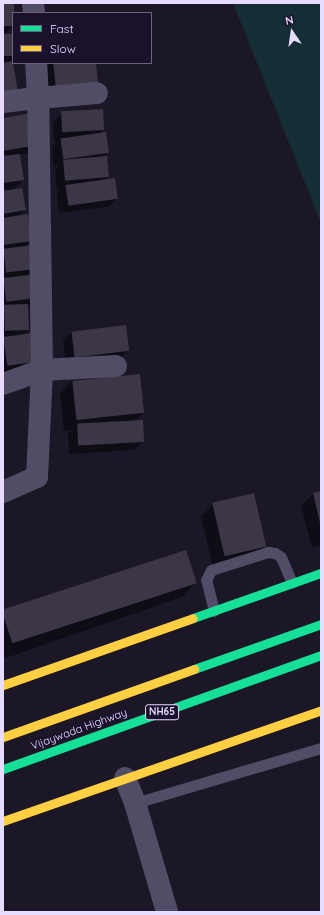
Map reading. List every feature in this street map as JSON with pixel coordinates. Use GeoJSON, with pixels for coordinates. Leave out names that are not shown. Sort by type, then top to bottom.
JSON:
{"type":"FeatureCollection","features":[{"type":"Feature","properties":{"kind":"main road"},"geometry":{"type":"LineString","coordinates":[[3,685],[321,573]]}},
{"type":"Feature","properties":{"kind":"main road","name":"Vijaywada Highway"},"geometry":{"type":"LineString","coordinates":[[3,737],[321,624]]}},
{"type":"Feature","properties":{"kind":"main road","name":"Vijaywada Highway"},"geometry":{"type":"LineString","coordinates":[[3,769],[321,656]]}},
{"type":"Feature","properties":{"kind":"main road"},"geometry":{"type":"LineString","coordinates":[[3,820],[321,710]]}},
{"type":"Feature","properties":{"kind":"street"},"geometry":{"type":"LineString","coordinates":[[3,492],[37,477],[42,370],[38,98],[36,64]]}},
{"type":"Feature","properties":{"kind":"street"},"geometry":{"type":"LineString","coordinates":[[3,102],[97,93]]}},
{"type":"Feature","properties":{"kind":"street"},"geometry":{"type":"LineString","coordinates":[[3,384],[42,370],[116,366]]}},
{"type":"Feature","properties":{"kind":"street"},"geometry":{"type":"LineString","coordinates":[[125,778],[135,803],[167,912]]}},
{"type":"Feature","properties":{"kind":"lane"},"geometry":{"type":"LineString","coordinates":[[214,611],[206,580],[211,570],[268,552],[275,553],[281,557],[292,584]]}},
{"type":"Feature","properties":{"kind":"lane"},"geometry":{"type":"LineString","coordinates":[[135,803],[321,748]]}},
{"type":"Feature","properties":{"kind":"shaded area"},"geometry":{"type":"Polygon","coordinates":[[[233,3],[321,3],[321,223],[233,3]]]}},
{"type":"Feature","properties":{"kind":"building"},"geometry":{"type":"Polygon","coordinates":[[[3,3],[14,3],[14,12],[12,12],[12,26],[3,26],[3,3]]]}},
{"type":"Feature","properties":{"kind":"building"},"geometry":{"type":"Polygon","coordinates":[[[3,34],[12,34],[12,56],[3,56],[3,34]]]}},
{"type":"Feature","properties":{"kind":"building"},"geometry":{"type":"Polygon","coordinates":[[[12,61],[12,64],[13,64],[18,92],[3,94],[3,63],[12,61]]]}},
{"type":"Feature","properties":{"kind":"building"},"geometry":{"type":"Polygon","coordinates":[[[53,64],[96,64],[98,83],[56,88],[53,64]]]}},
{"type":"Feature","properties":{"kind":"building"},"geometry":{"type":"Polygon","coordinates":[[[103,109],[104,130],[62,132],[61,111],[103,109]]]}},
{"type":"Feature","properties":{"kind":"building"},"geometry":{"type":"Polygon","coordinates":[[[32,113],[38,145],[3,151],[3,118],[32,113]]]}},
{"type":"Feature","properties":{"kind":"building"},"geometry":{"type":"Polygon","coordinates":[[[106,132],[109,153],[63,159],[60,138],[106,132]]]}},
{"type":"Feature","properties":{"kind":"building"},"geometry":{"type":"Polygon","coordinates":[[[20,154],[24,180],[3,183],[3,156],[20,154]]]}},
{"type":"Feature","properties":{"kind":"building"},"geometry":{"type":"Polygon","coordinates":[[[107,156],[109,177],[65,181],[63,160],[107,156]]]}},
{"type":"Feature","properties":{"kind":"building"},"geometry":{"type":"Polygon","coordinates":[[[115,178],[118,199],[68,206],[65,185],[115,178]]]}},
{"type":"Feature","properties":{"kind":"building"},"geometry":{"type":"Polygon","coordinates":[[[22,188],[26,210],[3,214],[3,191],[22,188]]]}},
{"type":"Feature","properties":{"kind":"building"},"geometry":{"type":"Polygon","coordinates":[[[28,214],[32,241],[3,245],[3,218],[28,214]]]}},
{"type":"Feature","properties":{"kind":"building"},"geometry":{"type":"Polygon","coordinates":[[[34,245],[37,269],[6,273],[3,249],[34,245]]]}},
{"type":"Feature","properties":{"kind":"building"},"geometry":{"type":"Polygon","coordinates":[[[36,274],[39,298],[6,302],[3,278],[36,274]]]}},
{"type":"Feature","properties":{"kind":"building"},"geometry":{"type":"Polygon","coordinates":[[[28,304],[29,330],[5,331],[4,305],[28,304]]]}},
{"type":"Feature","properties":{"kind":"building"},"geometry":{"type":"Polygon","coordinates":[[[126,325],[129,351],[75,358],[71,332],[126,325]]]}},
{"type":"Feature","properties":{"kind":"building"},"geometry":{"type":"Polygon","coordinates":[[[32,333],[36,362],[7,366],[3,337],[32,333]]]}},
{"type":"Feature","properties":{"kind":"building"},"geometry":{"type":"Polygon","coordinates":[[[140,374],[144,413],[76,420],[72,381],[140,374]]]}},
{"type":"Feature","properties":{"kind":"building"},"geometry":{"type":"Polygon","coordinates":[[[143,420],[144,442],[78,445],[77,423],[143,420]]]}},
{"type":"Feature","properties":{"kind":"building"},"geometry":{"type":"Polygon","coordinates":[[[321,491],[321,523],[320,523],[313,493],[321,491]]]}},
{"type":"Feature","properties":{"kind":"building"},"geometry":{"type":"Polygon","coordinates":[[[254,493],[266,547],[224,556],[212,503],[254,493]]]}},
{"type":"Feature","properties":{"kind":"building"},"geometry":{"type":"Polygon","coordinates":[[[186,550],[197,583],[12,643],[3,615],[3,609],[186,550]]]}},
{"type":"Feature","properties":{"kind":"traffic: fast"},"geometry":{"type":"LineString","coordinates":[[193,618],[321,573]]}},
{"type":"Feature","properties":{"kind":"traffic: fast"},"geometry":{"type":"LineString","coordinates":[[194,669],[321,624]]}},
{"type":"Feature","properties":{"kind":"traffic: fast"},"geometry":{"type":"LineString","coordinates":[[3,769],[321,655]]}},
{"type":"Feature","properties":{"kind":"traffic: slow"},"geometry":{"type":"LineString","coordinates":[[3,685],[193,618]]}},
{"type":"Feature","properties":{"kind":"traffic: slow"},"geometry":{"type":"LineString","coordinates":[[3,737],[194,669]]}},
{"type":"Feature","properties":{"kind":"traffic: slow"},"geometry":{"type":"LineString","coordinates":[[3,821],[321,710]]}}]}
